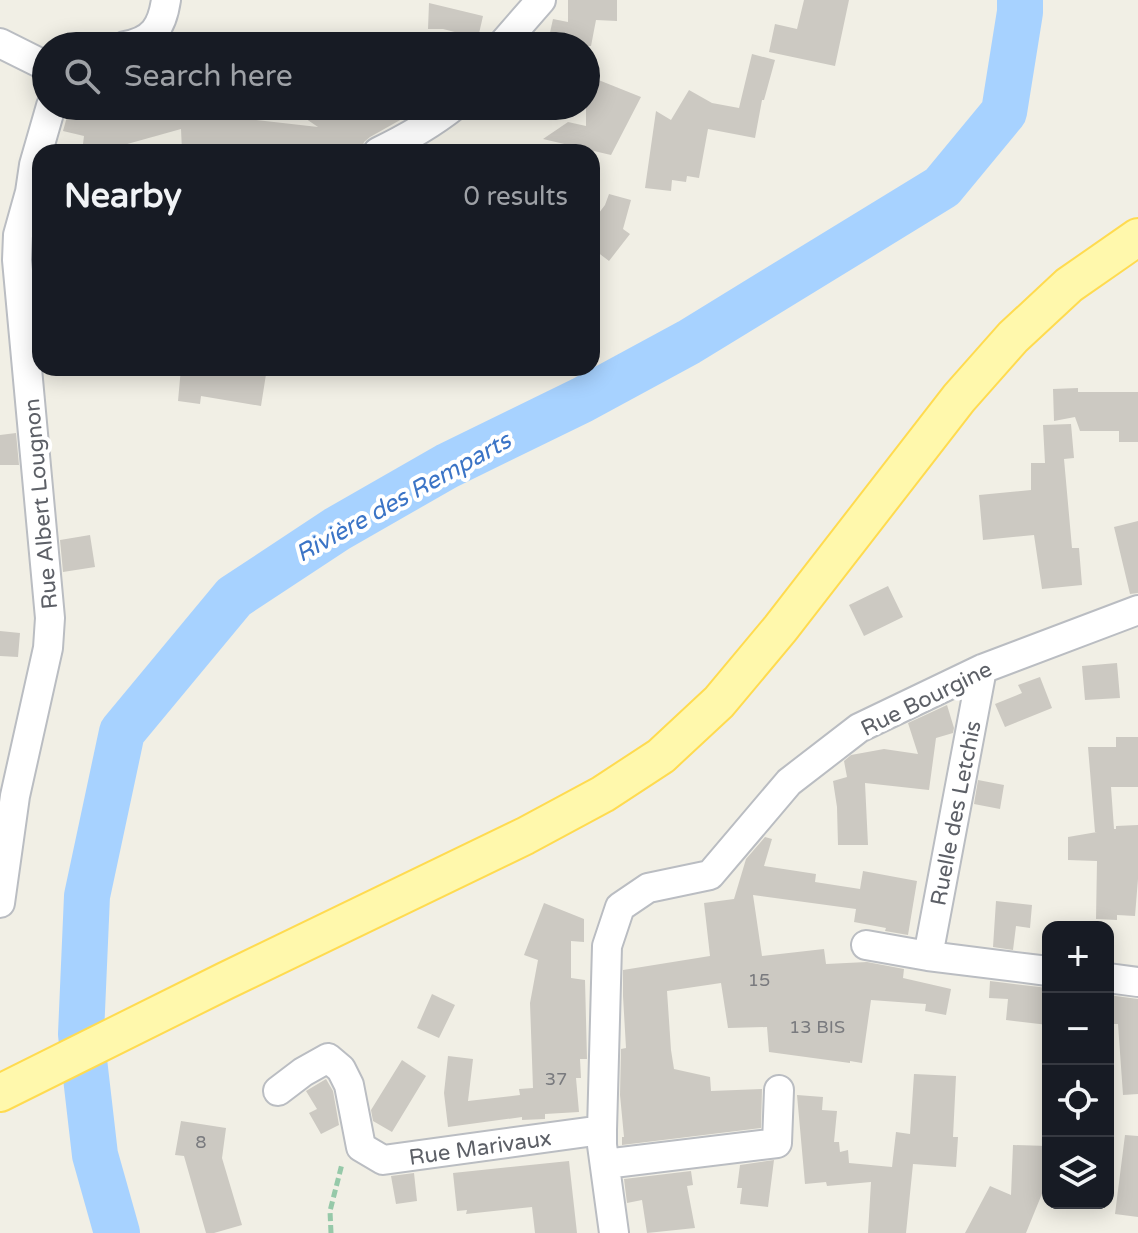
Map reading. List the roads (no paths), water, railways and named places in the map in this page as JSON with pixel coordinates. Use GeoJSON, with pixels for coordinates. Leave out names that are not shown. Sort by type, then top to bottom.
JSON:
{"type":"FeatureCollection","features":[{"type":"Feature","properties":{"kind":"main road"},"geometry":{"type":"LineString","coordinates":[[0,1093],[525,836],[603,794],[661,756],[719,702],[780,629],[959,398],[1013,337],[1069,285],[1138,237]]}},
{"type":"Feature","properties":{"kind":"street"},"geometry":{"type":"LineString","coordinates":[[155,32],[164,18],[166,0]]}},
{"type":"Feature","properties":{"kind":"street"},"geometry":{"type":"LineString","coordinates":[[513,32],[541,0]]}},
{"type":"Feature","properties":{"kind":"street"},"geometry":{"type":"LineString","coordinates":[[0,43],[32,59]]}},
{"type":"Feature","properties":{"kind":"street","name":"Rue Albert Lougnon"},"geometry":{"type":"LineString","coordinates":[[42,144],[48,120]]}},
{"type":"Feature","properties":{"kind":"street"},"geometry":{"type":"LineString","coordinates":[[393,144],[433,120]]}},
{"type":"Feature","properties":{"kind":"street","name":"Rue Albert Lougnon"},"geometry":{"type":"LineString","coordinates":[[0,903],[15,796],[48,648],[50,618],[9,262],[32,185]]}},
{"type":"Feature","properties":{"kind":"street","name":"Rue Bourgine"},"geometry":{"type":"LineString","coordinates":[[614,1233],[602,1130],[607,946],[620,907],[648,888],[710,875],[789,782],[859,728],[982,669],[1138,610]]}},
{"type":"Feature","properties":{"kind":"street","name":"Ruelle des Letchis"},"geometry":{"type":"LineString","coordinates":[[928,956],[982,669]]}},
{"type":"Feature","properties":{"kind":"street"},"geometry":{"type":"LineString","coordinates":[[866,945],[1042,970]]}},
{"type":"Feature","properties":{"kind":"street"},"geometry":{"type":"LineString","coordinates":[[1114,979],[1138,982]]}},
{"type":"Feature","properties":{"kind":"street","name":"Rue Marivaux"},"geometry":{"type":"LineString","coordinates":[[278,1091],[328,1058],[341,1069],[349,1085],[361,1147],[383,1160],[602,1130]]}},
{"type":"Feature","properties":{"kind":"street"},"geometry":{"type":"LineString","coordinates":[[605,1164],[777,1143],[779,1090]]}},
{"type":"Feature","properties":{"kind":"waterway","name":"Rivière des Remparts"},"geometry":{"type":"LineString","coordinates":[[117,1233],[95,1155],[81,1034],[87,896],[122,732],[234,597],[337,529],[447,466],[582,400],[689,342],[942,187],[1004,112],[1020,0]]}}]}
